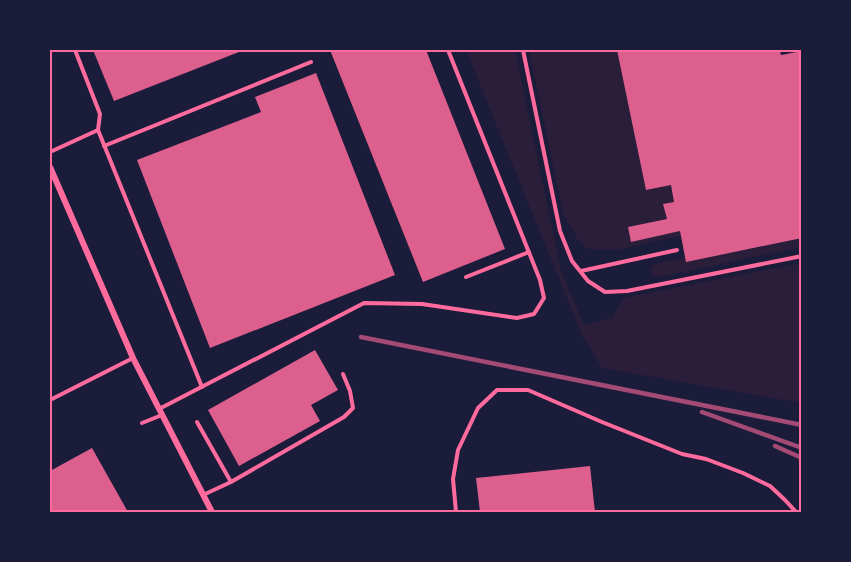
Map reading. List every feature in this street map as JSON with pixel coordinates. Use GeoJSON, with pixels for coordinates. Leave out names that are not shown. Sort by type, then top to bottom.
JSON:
{"type":"FeatureCollection","features":[{"type":"Feature","properties":{"kind":"street"},"geometry":{"type":"LineString","coordinates":[[50,167],[133,358],[212,513]]}},
{"type":"Feature","properties":{"kind":"lane"},"geometry":{"type":"LineString","coordinates":[[75,50],[100,114],[98,130],[104,146],[202,387]]}},
{"type":"Feature","properties":{"kind":"lane"},"geometry":{"type":"LineString","coordinates":[[142,423],[202,387],[364,303],[422,304],[517,318],[534,314],[544,298],[540,280],[448,50]]}},
{"type":"Feature","properties":{"kind":"lane"},"geometry":{"type":"LineString","coordinates":[[523,50],[560,231],[572,261],[588,281],[605,292],[627,291],[801,256]]}},
{"type":"Feature","properties":{"kind":"lane"},"geometry":{"type":"LineString","coordinates":[[104,146],[311,62]]}},
{"type":"Feature","properties":{"kind":"lane"},"geometry":{"type":"LineString","coordinates":[[50,152],[98,130]]}},
{"type":"Feature","properties":{"kind":"lane"},"geometry":{"type":"LineString","coordinates":[[580,271],[677,250]]}},
{"type":"Feature","properties":{"kind":"lane"},"geometry":{"type":"LineString","coordinates":[[466,277],[529,252]]}},
{"type":"Feature","properties":{"kind":"lane"},"geometry":{"type":"LineString","coordinates":[[50,400],[133,358]]}},
{"type":"Feature","properties":{"kind":"lane"},"geometry":{"type":"LineString","coordinates":[[203,495],[231,482],[344,417],[353,408],[343,374]]}},
{"type":"Feature","properties":{"kind":"lane"},"geometry":{"type":"LineString","coordinates":[[456,513],[453,479],[458,450],[478,408],[497,390],[528,390],[682,454],[706,459],[743,473],[770,486],[796,513]]}},
{"type":"Feature","properties":{"kind":"lane"},"geometry":{"type":"LineString","coordinates":[[197,422],[231,482]]}},
{"type":"Feature","properties":{"kind":"shaded area"},"geometry":{"type":"Polygon","coordinates":[[[466,50],[515,50],[561,271],[584,325],[612,318],[623,298],[801,263],[801,403],[602,368],[581,333],[466,50]]]}},
{"type":"Feature","properties":{"kind":"shaded area"},"geometry":{"type":"Polygon","coordinates":[[[529,50],[617,50],[646,190],[671,185],[674,202],[664,205],[667,219],[628,227],[631,242],[680,231],[681,236],[617,250],[594,250],[585,247],[578,240],[563,213],[529,50]]]}},
{"type":"Feature","properties":{"kind":"shaded area"},"geometry":{"type":"Polygon","coordinates":[[[801,238],[801,247],[659,277],[652,276],[651,272],[655,264],[686,257],[687,261],[801,238]]]}},
{"type":"Feature","properties":{"kind":"building"},"geometry":{"type":"Polygon","coordinates":[[[93,50],[244,50],[114,101],[93,50]]]}},
{"type":"Feature","properties":{"kind":"building"},"geometry":{"type":"Polygon","coordinates":[[[330,50],[426,50],[505,249],[423,282],[330,50]]]}},
{"type":"Feature","properties":{"kind":"building"},"geometry":{"type":"Polygon","coordinates":[[[617,50],[780,50],[781,55],[802,51],[802,158],[800,158],[802,164],[802,238],[686,262],[680,231],[631,242],[628,227],[667,219],[663,204],[674,202],[671,185],[646,190],[617,50]]]}},
{"type":"Feature","properties":{"kind":"building"},"geometry":{"type":"Polygon","coordinates":[[[316,73],[395,275],[210,348],[137,160],[261,112],[255,97],[316,73]]]}},
{"type":"Feature","properties":{"kind":"building"},"geometry":{"type":"Polygon","coordinates":[[[315,350],[338,390],[311,405],[320,421],[239,466],[208,410],[315,350]]]}},
{"type":"Feature","properties":{"kind":"building"},"geometry":{"type":"Polygon","coordinates":[[[92,448],[128,512],[50,512],[50,471],[92,448]]]}},
{"type":"Feature","properties":{"kind":"building"},"geometry":{"type":"Polygon","coordinates":[[[590,466],[595,512],[480,512],[476,478],[590,466]]]}},
{"type":"Feature","properties":{"kind":"railway"},"geometry":{"type":"LineString","coordinates":[[361,337],[802,425]]}},
{"type":"Feature","properties":{"kind":"railway"},"geometry":{"type":"LineString","coordinates":[[702,412],[802,448]]}},
{"type":"Feature","properties":{"kind":"railway"},"geometry":{"type":"LineString","coordinates":[[775,446],[802,458]]}}]}
